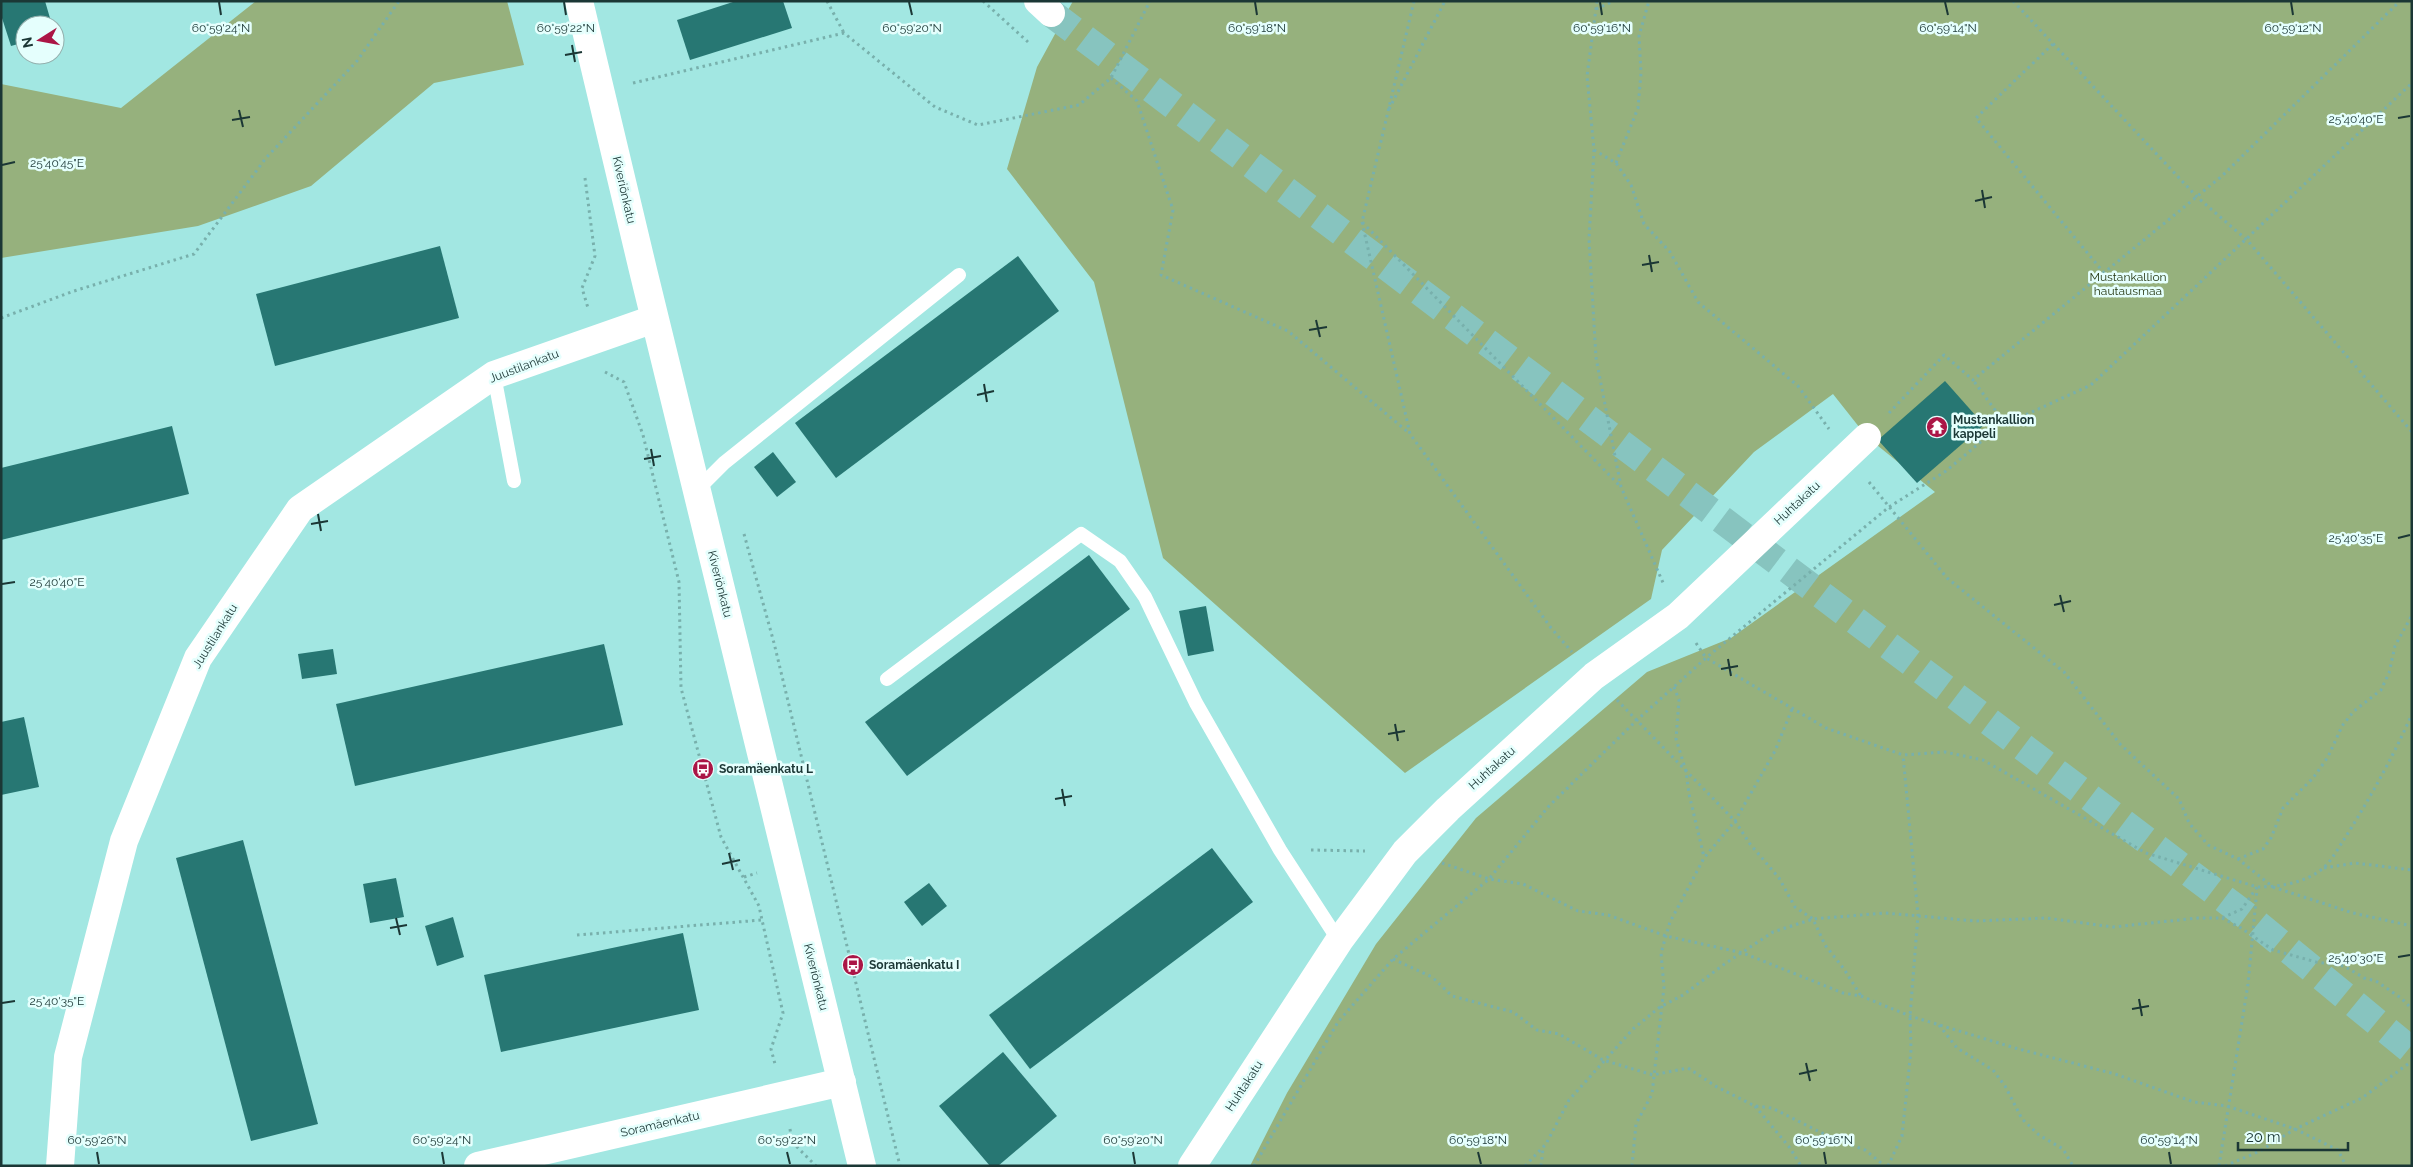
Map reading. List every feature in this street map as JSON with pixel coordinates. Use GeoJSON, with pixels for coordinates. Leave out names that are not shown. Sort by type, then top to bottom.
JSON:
{"type":"FeatureCollection","features":[{"type":"Feature","properties":{"kind":"street","name":"Kiveriönkatu"},"geometry":{"type":"LineString","coordinates":[[579,1],[654,319],[862,1166]]}},
{"type":"Feature","properties":{"kind":"street","name":"Juustilankatu"},"geometry":{"type":"LineString","coordinates":[[60,1166],[68,1057],[124,841],[198,658],[300,510],[494,375],[654,319]]}},
{"type":"Feature","properties":{"kind":"street","name":"Huhtakatu"},"geometry":{"type":"LineString","coordinates":[[1192,1166],[1339,941],[1405,852],[1448,809],[1594,676],[1678,616],[1857,446]]}},
{"type":"Feature","properties":{"kind":"street","name":"Soramäenkatu"},"geometry":{"type":"LineString","coordinates":[[478,1166],[842,1082]]}},
{"type":"Feature","properties":{"kind":"lane"},"geometry":{"type":"LineString","coordinates":[[697,490],[724,463],[959,275]]}},
{"type":"Feature","properties":{"kind":"lane"},"geometry":{"type":"LineString","coordinates":[[494,375],[514,481]]}},
{"type":"Feature","properties":{"kind":"lane"},"geometry":{"type":"LineString","coordinates":[[887,679],[1081,534],[1120,562],[1145,597],[1196,703],[1280,850],[1339,941]]}},
{"type":"Feature","properties":{"kind":"path"},"geometry":{"type":"LineString","coordinates":[[1,318],[74,291],[194,254],[266,158],[357,61],[398,1]]}},
{"type":"Feature","properties":{"kind":"path"},"geometry":{"type":"LineString","coordinates":[[827,1],[844,33],[935,107],[978,125],[1079,105],[1111,78],[1150,1]]}},
{"type":"Feature","properties":{"kind":"path"},"geometry":{"type":"LineString","coordinates":[[982,1],[1028,42]]}},
{"type":"Feature","properties":{"kind":"path"},"geometry":{"type":"LineString","coordinates":[[1410,434],[1362,222],[1385,116],[1414,1]]}},
{"type":"Feature","properties":{"kind":"path"},"geometry":{"type":"LineString","coordinates":[[1385,116],[1445,1]]}},
{"type":"Feature","properties":{"kind":"path"},"geometry":{"type":"LineString","coordinates":[[1598,1],[1587,76],[1594,150],[1589,239],[1596,358],[1621,487],[1678,616],[1706,658],[1826,728],[1903,754],[1944,752],[1983,760],[2146,853],[2257,887],[2274,887],[2296,882],[2324,868],[2355,863],[2412,870]]}},
{"type":"Feature","properties":{"kind":"path"},"geometry":{"type":"LineString","coordinates":[[1596,10],[1614,1]]}},
{"type":"Feature","properties":{"kind":"path"},"geometry":{"type":"LineString","coordinates":[[1616,163],[1638,108],[1641,73],[1639,36],[1649,1]]}},
{"type":"Feature","properties":{"kind":"path"},"geometry":{"type":"LineString","coordinates":[[2012,1],[2197,197],[2247,240],[2412,432]]}},
{"type":"Feature","properties":{"kind":"path"},"geometry":{"type":"LineString","coordinates":[[1973,380],[2222,176],[2400,1]]}},
{"type":"Feature","properties":{"kind":"path"},"geometry":{"type":"LineString","coordinates":[[633,83],[844,33]]}},
{"type":"Feature","properties":{"kind":"path"},"geometry":{"type":"LineString","coordinates":[[2053,44],[1976,118],[2104,273]]}},
{"type":"Feature","properties":{"kind":"path"},"geometry":{"type":"LineString","coordinates":[[631,74],[636,93]]}},
{"type":"Feature","properties":{"kind":"path"},"geometry":{"type":"LineString","coordinates":[[1111,78],[1137,101],[1173,210],[1161,275],[1288,331],[1410,434],[1551,628],[1636,721],[1709,793],[1718,806],[1735,821],[1750,844],[1779,878],[1795,907],[1813,919],[1825,945],[1862,996]]}},
{"type":"Feature","properties":{"kind":"path"},"geometry":{"type":"LineString","coordinates":[[1994,424],[2020,417],[2091,385],[2412,83]]}},
{"type":"Feature","properties":{"kind":"path"},"geometry":{"type":"LineString","coordinates":[[1594,150],[1616,163],[1631,185],[1644,224],[1670,252],[1698,302],[1798,386],[1857,446],[1889,507],[1947,578],[2064,672],[2120,744],[2179,799],[2189,823],[2208,845],[2238,859],[2274,887],[2353,913],[2412,926]]}},
{"type":"Feature","properties":{"kind":"path"},"geometry":{"type":"LineString","coordinates":[[583,168],[595,256],[582,288],[597,339],[603,371],[624,382],[643,435],[679,582],[681,688],[721,837],[759,906],[783,1013],[771,1049],[783,1095],[792,1142],[816,1166]]}},
{"type":"Feature","properties":{"kind":"path"},"geometry":{"type":"LineString","coordinates":[[1362,222],[1621,487]]}},
{"type":"Feature","properties":{"kind":"path"},"geometry":{"type":"LineString","coordinates":[[1254,1166],[1338,1022],[1393,959],[1488,878],[1549,806],[1636,721],[1706,658],[1889,507],[1946,471],[1989,434],[1994,424],[1995,410],[1973,380],[1944,355],[1857,446]]}},
{"type":"Feature","properties":{"kind":"path"},"geometry":{"type":"LineString","coordinates":[[742,529],[774,643],[900,1166]]}},
{"type":"Feature","properties":{"kind":"path"},"geometry":{"type":"LineString","coordinates":[[2238,859],[2263,849],[2271,838],[2283,808],[2313,778],[2328,757],[2342,726],[2354,712],[2381,690],[2389,673],[2395,646],[2412,615]]}},
{"type":"Feature","properties":{"kind":"path"},"geometry":{"type":"LineString","coordinates":[[1674,687],[1679,700],[1676,739],[1686,771],[1689,794],[1704,858]]}},
{"type":"Feature","properties":{"kind":"path"},"geometry":{"type":"LineString","coordinates":[[1632,1166],[1636,1124],[1652,1094],[1660,1007],[1664,987],[1661,953],[1670,922],[1704,858],[1735,821],[1775,751],[1792,709]]}},
{"type":"Feature","properties":{"kind":"path"},"geometry":{"type":"LineString","coordinates":[[2324,868],[2360,812],[2397,747],[2412,714]]}},
{"type":"Feature","properties":{"kind":"path"},"geometry":{"type":"LineString","coordinates":[[1393,959],[1432,977],[1452,996],[1513,1012],[1537,1030],[1559,1034],[1603,1060],[1653,1076],[1688,1068],[1717,1087],[1755,1106],[1772,1108],[1826,1135],[1865,1150],[1887,1166],[1902,1136],[1911,1050],[1910,1016],[1918,915],[1903,754]]}},
{"type":"Feature","properties":{"kind":"path"},"geometry":{"type":"LineString","coordinates":[[1280,850],[1405,852],[1488,878],[1522,884],[1578,911],[1608,914],[1666,936],[1743,953],[1844,993],[1862,996],[1910,1016],[2015,1048],[2115,1074],[2194,1102],[2227,1106],[2295,1130],[2338,1150],[2346,1166]]}},
{"type":"Feature","properties":{"kind":"path"},"geometry":{"type":"LineString","coordinates":[[1525,1166],[1544,1147],[1570,1100],[1603,1060],[1633,1029],[1660,1007],[1683,995],[1773,932],[1813,919],[1885,913],[1975,921],[2046,918],[2114,927],[2198,918],[2222,918],[2242,909],[2257,887]]}},
{"type":"Feature","properties":{"kind":"path"},"geometry":{"type":"LineString","coordinates":[[2219,1166],[2227,1106],[2248,984],[2257,887]]}},
{"type":"Feature","properties":{"kind":"path"},"geometry":{"type":"LineString","coordinates":[[2222,918],[2273,950],[2316,962],[2344,966],[2364,978],[2376,981],[2402,998],[2412,1009]]}},
{"type":"Feature","properties":{"kind":"path"},"geometry":{"type":"LineString","coordinates":[[577,935],[762,920]]}},
{"type":"Feature","properties":{"kind":"path"},"geometry":{"type":"LineString","coordinates":[[1938,1024],[1957,1048],[1993,1070],[2005,1086],[2022,1119],[2040,1135],[2063,1149],[2073,1166]]}},
{"type":"Feature","properties":{"kind":"path"},"geometry":{"type":"LineString","coordinates":[[2224,1166],[2260,1151],[2295,1130],[2362,1098],[2412,1061]]}},
{"type":"Feature","properties":{"kind":"path"},"geometry":{"type":"LineString","coordinates":[[1755,1106],[1774,1132],[1790,1148],[1801,1166]]}},
{"type":"Feature","properties":{"kind":"path"},"geometry":{"type":"LineString","coordinates":[[1541,1166],[1544,1147]]}},
{"type":"Feature","properties":{"kind":"green space"},"geometry":{"type":"Polygon","coordinates":[[[256,1],[507,1],[524,65],[434,83],[311,186],[198,226],[1,258],[1,84],[121,108],[256,1]]]}},
{"type":"Feature","properties":{"kind":"green space","name":"Mustankallion hautausmaa"},"geometry":{"type":"Polygon","coordinates":[[[1073,1],[2412,1],[2412,1166],[1250,1166],[1287,1093],[1376,944],[1476,818],[1647,672],[1731,638],[1935,492],[1867,437],[1833,394],[1754,452],[1662,550],[1651,599],[1405,773],[1163,558],[1094,282],[1007,169],[1037,67],[1073,1]]]}},
{"type":"Feature","properties":{"kind":"building"},"geometry":{"type":"Polygon","coordinates":[[[1,1],[45,1],[49,15],[15,15],[15,45],[11,46],[1,15],[1,1]]]}},
{"type":"Feature","properties":{"kind":"building"},"geometry":{"type":"Polygon","coordinates":[[[736,1],[783,1],[792,28],[690,60],[677,20],[736,1]]]}},
{"type":"Feature","properties":{"kind":"building"},"geometry":{"type":"Polygon","coordinates":[[[440,246],[459,318],[275,366],[256,294],[440,246]]]}},
{"type":"Feature","properties":{"kind":"building"},"geometry":{"type":"Polygon","coordinates":[[[1018,256],[1059,311],[836,478],[795,423],[1018,256]]]}},
{"type":"Feature","properties":{"kind":"building"},"geometry":{"type":"Polygon","coordinates":[[[1945,381],[1984,425],[1917,483],[1878,440],[1945,381]]]}},
{"type":"Feature","properties":{"kind":"building"},"geometry":{"type":"Polygon","coordinates":[[[172,426],[189,494],[1,540],[1,468],[172,426]]]}},
{"type":"Feature","properties":{"kind":"building"},"geometry":{"type":"Polygon","coordinates":[[[773,452],[796,482],[777,497],[754,467],[773,452]]]}},
{"type":"Feature","properties":{"kind":"building"},"geometry":{"type":"Polygon","coordinates":[[[1089,555],[1130,609],[907,776],[865,722],[1089,555]]]}},
{"type":"Feature","properties":{"kind":"building"},"geometry":{"type":"Polygon","coordinates":[[[1206,606],[1214,651],[1188,656],[1179,611],[1206,606]]]}},
{"type":"Feature","properties":{"kind":"building"},"geometry":{"type":"Polygon","coordinates":[[[604,644],[623,725],[355,786],[336,704],[604,644]]]}},
{"type":"Feature","properties":{"kind":"building"},"geometry":{"type":"Polygon","coordinates":[[[333,649],[337,674],[302,679],[298,654],[333,649]]]}},
{"type":"Feature","properties":{"kind":"building"},"geometry":{"type":"Polygon","coordinates":[[[24,717],[39,787],[1,795],[1,722],[24,717]]]}},
{"type":"Feature","properties":{"kind":"building"},"geometry":{"type":"Polygon","coordinates":[[[243,840],[318,1124],[251,1141],[176,858],[243,840]]]}},
{"type":"Feature","properties":{"kind":"building"},"geometry":{"type":"Polygon","coordinates":[[[1212,848],[1253,902],[1030,1069],[989,1015],[1212,848]]]}},
{"type":"Feature","properties":{"kind":"building"},"geometry":{"type":"Polygon","coordinates":[[[396,878],[404,917],[370,923],[363,884],[396,878]]]}},
{"type":"Feature","properties":{"kind":"building"},"geometry":{"type":"Polygon","coordinates":[[[929,883],[947,906],[922,926],[904,902],[929,883]]]}},
{"type":"Feature","properties":{"kind":"building"},"geometry":{"type":"Polygon","coordinates":[[[453,917],[464,957],[437,966],[425,926],[453,917]]]}},
{"type":"Feature","properties":{"kind":"building"},"geometry":{"type":"Polygon","coordinates":[[[683,933],[699,1010],[501,1052],[484,975],[683,933]]]}},
{"type":"Feature","properties":{"kind":"building"},"geometry":{"type":"Polygon","coordinates":[[[1003,1052],[1057,1116],[998,1166],[990,1166],[939,1106],[1003,1052]]]}},
{"type":"Feature","properties":{"kind":"tunnel"},"geometry":{"type":"LineString","coordinates":[[1051,13],[2256,923],[2412,1051]]}},
{"type":"Feature","properties":{"kind":"place","name":"Mustankallion kappeli"},"geometry":{"type":"Point","coordinates":[1937,427]}},
{"type":"Feature","properties":{"kind":"place","name":"Soramäenkatu L"},"geometry":{"type":"Point","coordinates":[703,769]}},
{"type":"Feature","properties":{"kind":"place","name":"Soramäenkatu I"},"geometry":{"type":"Point","coordinates":[853,965]}}]}
